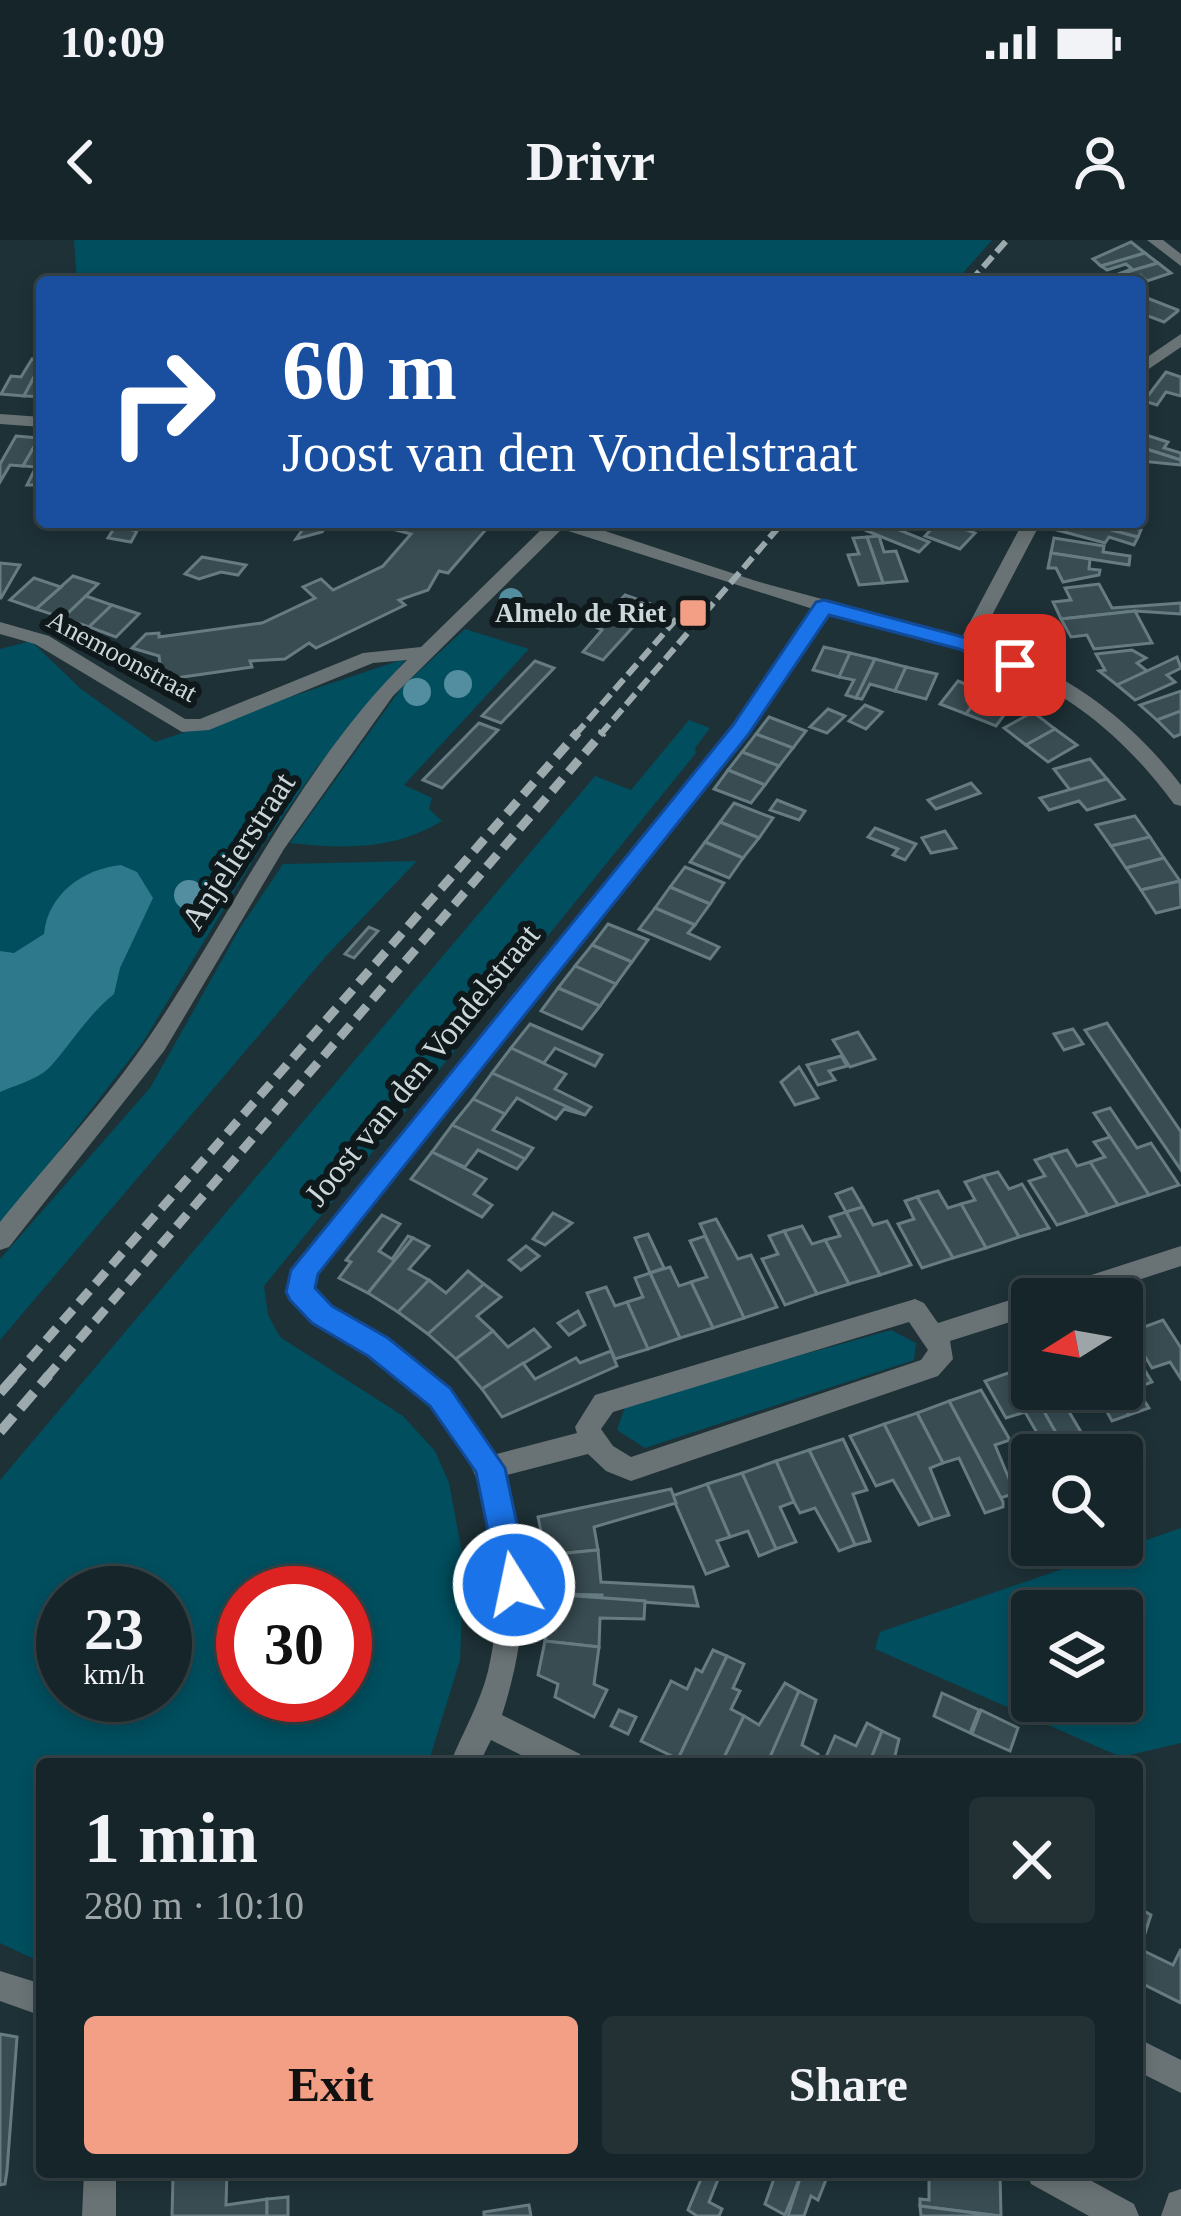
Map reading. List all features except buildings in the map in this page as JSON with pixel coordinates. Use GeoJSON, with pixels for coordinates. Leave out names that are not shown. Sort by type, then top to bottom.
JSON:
{"type":"FeatureCollection","features":[{"type":"Feature","properties":{"kind":"street"},"geometry":{"type":"LineString","coordinates":[[1154,240],[1181,261]]}},
{"type":"Feature","properties":{"kind":"street"},"geometry":{"type":"LineString","coordinates":[[1146,365],[1181,339]]}},
{"type":"Feature","properties":{"kind":"street"},"geometry":{"type":"LineString","coordinates":[[0,419],[36,422]]}},
{"type":"Feature","properties":{"kind":"street","name":"Anjelierstraat"},"geometry":{"type":"LineString","coordinates":[[0,1240],[156,1045],[278,844],[386,692],[554,528]]}},
{"type":"Feature","properties":{"kind":"street"},"geometry":{"type":"LineString","coordinates":[[579,528],[824,607],[967,644],[1097,709],[1145,751],[1181,799]]}},
{"type":"Feature","properties":{"kind":"street"},"geometry":{"type":"LineString","coordinates":[[967,644],[1029,528]]}},
{"type":"Feature","properties":{"kind":"street","name":"Joost van den Vondelstraat"},"geometry":{"type":"LineString","coordinates":[[468,1758],[488,1723],[507,1648],[514,1585],[490,1468],[440,1397],[378,1347],[311,1304],[300,1292],[304,1270],[740,730],[824,607]]}},
{"type":"Feature","properties":{"kind":"street","name":"Anemoonstraat"},"geometry":{"type":"LineString","coordinates":[[0,628],[59,649],[182,726],[202,724],[370,657],[422,653]]}},
{"type":"Feature","properties":{"kind":"street"},"geometry":{"type":"LineString","coordinates":[[1113,1278],[1181,1256]]}},
{"type":"Feature","properties":{"kind":"street"},"geometry":{"type":"LineString","coordinates":[[915,1310],[941,1348],[940,1359],[929,1368],[631,1469],[603,1456],[592,1441],[588,1427],[604,1403],[854,1325],[915,1310]]}},
{"type":"Feature","properties":{"kind":"street"},"geometry":{"type":"LineString","coordinates":[[935,1335],[1011,1311]]}},
{"type":"Feature","properties":{"kind":"street"},"geometry":{"type":"LineString","coordinates":[[490,1468],[592,1441]]}},
{"type":"Feature","properties":{"kind":"street"},"geometry":{"type":"LineString","coordinates":[[488,1723],[557,1758]]}},
{"type":"Feature","properties":{"kind":"street"},"geometry":{"type":"LineString","coordinates":[[0,1986],[36,1998]]}},
{"type":"Feature","properties":{"kind":"street"},"geometry":{"type":"LineString","coordinates":[[1143,2057],[1181,2077]]}},
{"type":"Feature","properties":{"kind":"street"},"geometry":{"type":"LineString","coordinates":[[99,2216],[100,2178]]}},
{"type":"Feature","properties":{"kind":"street"},"geometry":{"type":"LineString","coordinates":[[1054,2178],[1122,2216]]}},
{"type":"Feature","properties":{"kind":"street"},"geometry":{"type":"LineString","coordinates":[[1178,2216],[1181,2205]]}},
{"type":"Feature","properties":{"kind":"shaded area"},"geometry":{"type":"Polygon","coordinates":[[[74,240],[992,240],[960,276],[77,276],[74,240]]]}},
{"type":"Feature","properties":{"kind":"shaded area"},"geometry":{"type":"Polygon","coordinates":[[[465,629],[529,649],[404,785],[432,798],[429,809],[442,821],[406,838],[369,845],[290,843],[402,687],[465,629]]]}},
{"type":"Feature","properties":{"kind":"shaded area"},"geometry":{"type":"Polygon","coordinates":[[[31,641],[81,689],[155,742],[407,658],[317,767],[257,854],[143,1042],[39,1177],[0,1238],[0,649],[31,641]]]}},
{"type":"Feature","properties":{"kind":"shaded area"},"geometry":{"type":"Polygon","coordinates":[[[689,720],[710,728],[696,753],[264,1286],[268,1315],[280,1337],[403,1416],[435,1451],[449,1483],[464,1563],[460,1660],[430,1758],[36,1758],[36,1960],[0,1943],[0,1480],[595,776],[631,790],[689,720]]]}},
{"type":"Feature","properties":{"kind":"shaded area"},"geometry":{"type":"Polygon","coordinates":[[[417,861],[327,955],[0,1340],[0,1259],[150,1088],[240,928],[283,864],[417,861]]]}},
{"type":"Feature","properties":{"kind":"shaded area"},"geometry":{"type":"Polygon","coordinates":[[[121,865],[137,872],[153,898],[120,968],[114,994],[46,1071],[0,1092],[0,951],[14,953],[44,934],[52,907],[81,878],[121,865]]]}},
{"type":"Feature","properties":{"kind":"shaded area"},"geometry":{"type":"Polygon","coordinates":[[[891,1330],[916,1343],[914,1360],[645,1448],[617,1430],[626,1404],[891,1330]]]}},
{"type":"Feature","properties":{"kind":"shaded area"},"geometry":{"type":"Polygon","coordinates":[[[1181,1528],[1181,1743],[1121,1757],[1041,1722],[1143,1722],[1143,1590],[1011,1590],[1011,1709],[875,1649],[880,1632],[1071,1566],[1143,1566],[1143,1541],[1181,1528]]]}},
{"type":"Feature","properties":{"kind":"railway"},"geometry":{"type":"LineString","coordinates":[[975,276],[1007,240]]}},
{"type":"Feature","properties":{"kind":"railway"},"geometry":{"type":"LineString","coordinates":[[600,735],[778,528]]}},
{"type":"Feature","properties":{"kind":"railway"},"geometry":{"type":"LineString","coordinates":[[575,735],[686,608]]}},
{"type":"Feature","properties":{"kind":"railway"},"geometry":{"type":"LineString","coordinates":[[13,1378],[578,732]]}},
{"type":"Feature","properties":{"kind":"railway"},"geometry":{"type":"LineString","coordinates":[[46,1378],[603,732]]}},
{"type":"Feature","properties":{"kind":"railway"},"geometry":{"type":"LineString","coordinates":[[0,1393],[16,1375]]}},
{"type":"Feature","properties":{"kind":"railway"},"geometry":{"type":"LineString","coordinates":[[0,1432],[49,1375]]}},
{"type":"Feature","properties":{"kind":"place","name":"Almelo de Riet"},"geometry":{"type":"Point","coordinates":[693,613]}},
{"type":"Feature","properties":{"kind":"route"},"geometry":{"type":"LineString","coordinates":[[514,1585],[490,1468],[440,1397],[378,1347],[322,1315],[300,1292],[304,1270],[740,730],[824,607],[967,644],[1015,665]]}}]}
